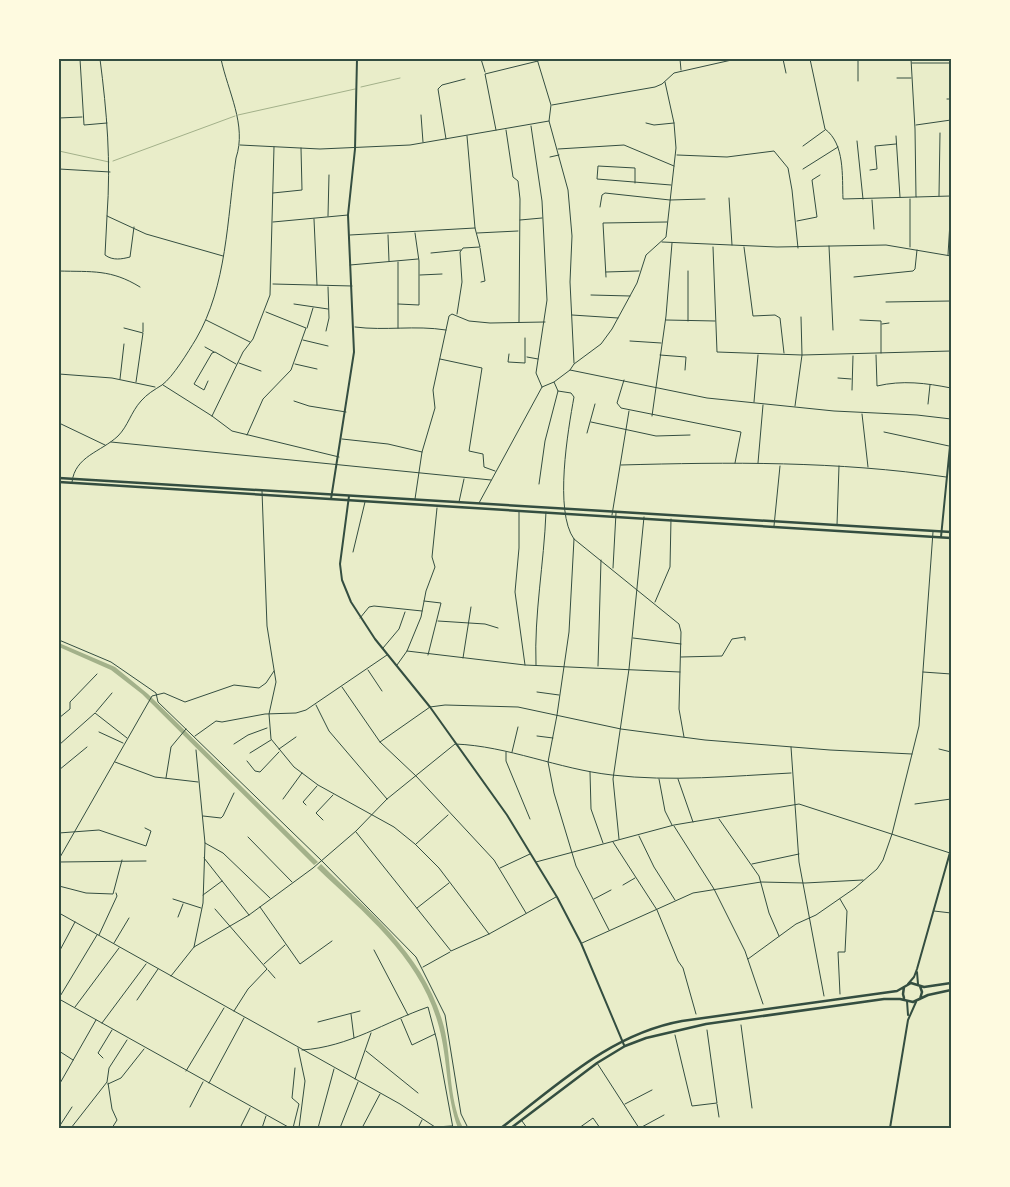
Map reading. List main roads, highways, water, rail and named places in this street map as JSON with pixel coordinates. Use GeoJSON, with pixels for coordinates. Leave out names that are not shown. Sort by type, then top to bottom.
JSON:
{"type":"FeatureCollection","features":[{"type":"Feature","properties":{"kind":"highway"},"geometry":{"type":"LineString","coordinates":[[59,478],[459,502],[951,538]]}},
{"type":"Feature","properties":{"kind":"highway"},"geometry":{"type":"LineString","coordinates":[[59,482],[546,512],[564,511]]}},
{"type":"Feature","properties":{"kind":"highway"},"geometry":{"type":"LineString","coordinates":[[614,513],[671,519],[774,522],[951,532]]}},
{"type":"Feature","properties":{"kind":"highway"},"geometry":{"type":"LineString","coordinates":[[501,1128],[595,1056],[622,1040],[673,1023],[894,992],[906,985],[919,986],[951,983]]}},
{"type":"Feature","properties":{"kind":"highway"},"geometry":{"type":"LineString","coordinates":[[906,985],[902,994],[906,1000]]}},
{"type":"Feature","properties":{"kind":"highway"},"geometry":{"type":"LineString","coordinates":[[918,1001],[922,995],[919,986]]}},
{"type":"Feature","properties":{"kind":"highway"},"geometry":{"type":"LineString","coordinates":[[511,1128],[597,1062],[625,1046],[665,1032],[706,1024],[884,999],[918,1001],[928,995],[951,990]]}},
{"type":"Feature","properties":{"kind":"waterway"},"geometry":{"type":"LineString","coordinates":[[361,87],[400,78]]}},
{"type":"Feature","properties":{"kind":"waterway"},"geometry":{"type":"LineString","coordinates":[[238,115],[355,89]]}},
{"type":"Feature","properties":{"kind":"waterway"},"geometry":{"type":"LineString","coordinates":[[113,161],[235,116]]}},
{"type":"Feature","properties":{"kind":"waterway"},"geometry":{"type":"LineString","coordinates":[[59,151],[109,162]]}}]}
